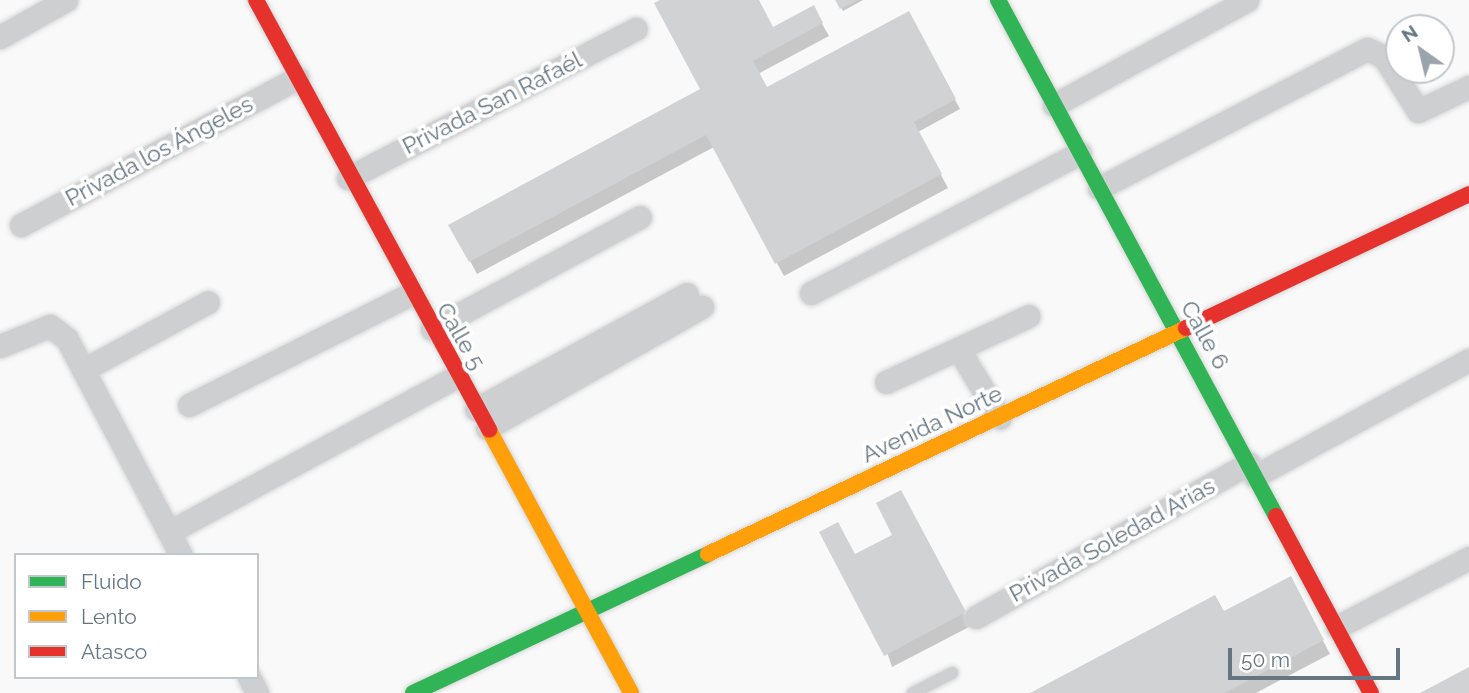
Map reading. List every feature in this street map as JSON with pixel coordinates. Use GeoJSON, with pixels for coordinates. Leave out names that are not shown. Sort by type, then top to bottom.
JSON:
{"type":"FeatureCollection","features":[{"type":"Feature","properties":{"kind":"street"},"geometry":{"type":"LineString","coordinates":[[0,37],[66,0]]}},
{"type":"Feature","properties":{"kind":"street","name":"Calle 5"},"geometry":{"type":"LineString","coordinates":[[256,0],[348,178],[631,693]]}},
{"type":"Feature","properties":{"kind":"street","name":"Calle 6"},"geometry":{"type":"LineString","coordinates":[[998,0],[1371,693]]}},
{"type":"Feature","properties":{"kind":"street"},"geometry":{"type":"LineString","coordinates":[[1054,106],[1247,0]]}},
{"type":"Feature","properties":{"kind":"street","name":"Privada San Rafaél"},"geometry":{"type":"LineString","coordinates":[[348,178],[636,29]]}},
{"type":"Feature","properties":{"kind":"street"},"geometry":{"type":"LineString","coordinates":[[1099,188],[1374,48],[1418,111],[1469,87]]}},
{"type":"Feature","properties":{"kind":"street","name":"Privada los Ángeles"},"geometry":{"type":"LineString","coordinates":[[21,225],[297,78]]}},
{"type":"Feature","properties":{"kind":"street"},"geometry":{"type":"LineString","coordinates":[[811,293],[1080,153]]}},
{"type":"Feature","properties":{"kind":"street","name":"Avenida Norte"},"geometry":{"type":"LineString","coordinates":[[413,693],[1000,418],[1177,331],[1469,194]]}},
{"type":"Feature","properties":{"kind":"street"},"geometry":{"type":"LineString","coordinates":[[432,329],[639,216]]}},
{"type":"Feature","properties":{"kind":"street"},"geometry":{"type":"LineString","coordinates":[[190,405],[411,294]]}},
{"type":"Feature","properties":{"kind":"street"},"geometry":{"type":"LineString","coordinates":[[481,418],[694,300]]}},
{"type":"Feature","properties":{"kind":"street"},"geometry":{"type":"LineString","coordinates":[[83,370],[208,303]]}},
{"type":"Feature","properties":{"kind":"street"},"geometry":{"type":"LineString","coordinates":[[886,382],[1030,316]]}},
{"type":"Feature","properties":{"kind":"street"},"geometry":{"type":"LineString","coordinates":[[0,346],[50,326],[67,339],[180,553]]}},
{"type":"Feature","properties":{"kind":"street"},"geometry":{"type":"LineString","coordinates":[[959,349],[1000,418]]}},
{"type":"Feature","properties":{"kind":"street","name":"Privada Soledad Arias"},"geometry":{"type":"LineString","coordinates":[[975,617],[1252,470],[1469,360]]}},
{"type":"Feature","properties":{"kind":"street"},"geometry":{"type":"LineString","coordinates":[[169,532],[458,376]]}},
{"type":"Feature","properties":{"kind":"street"},"geometry":{"type":"LineString","coordinates":[[1337,627],[1469,558]]}},
{"type":"Feature","properties":{"kind":"lane"},"geometry":{"type":"LineString","coordinates":[[913,693],[952,673]]}},
{"type":"Feature","properties":{"kind":"building"},"geometry":{"type":"Polygon","coordinates":[[[660,0],[759,0],[773,27],[814,5],[823,23],[753,61],[767,87],[909,11],[956,99],[914,122],[942,174],[775,264],[706,135],[469,262],[448,225],[700,89],[654,3],[660,0]]]}},
{"type":"Feature","properties":{"kind":"building"},"geometry":{"type":"Polygon","coordinates":[[[835,0],[858,0],[840,9],[835,0]]]}},
{"type":"Feature","properties":{"kind":"building"},"geometry":{"type":"Polygon","coordinates":[[[901,490],[966,612],[884,656],[819,532],[838,522],[855,554],[892,535],[876,503],[901,490]]]}},
{"type":"Feature","properties":{"kind":"building"},"geometry":{"type":"Polygon","coordinates":[[[1291,576],[1324,640],[1225,693],[1030,693],[1215,595],[1224,611],[1291,576]]]}},
{"type":"Feature","properties":{"kind":"building"},"geometry":{"type":"Polygon","coordinates":[[[1469,667],[1469,693],[1420,693],[1469,667]]]}},
{"type":"Feature","properties":{"kind":"traffic: fast"},"geometry":{"type":"LineString","coordinates":[[998,0],[1276,516]]}},
{"type":"Feature","properties":{"kind":"traffic: fast"},"geometry":{"type":"LineString","coordinates":[[413,693],[708,554]]}},
{"type":"Feature","properties":{"kind":"traffic: slow"},"geometry":{"type":"LineString","coordinates":[[708,554],[1186,328]]}},
{"type":"Feature","properties":{"kind":"traffic: slow"},"geometry":{"type":"LineString","coordinates":[[489,430],[631,693]]}},
{"type":"Feature","properties":{"kind":"traffic: jam"},"geometry":{"type":"LineString","coordinates":[[256,0],[489,430]]}},
{"type":"Feature","properties":{"kind":"traffic: jam"},"geometry":{"type":"LineString","coordinates":[[1186,328],[1469,194]]}},
{"type":"Feature","properties":{"kind":"traffic: jam"},"geometry":{"type":"LineString","coordinates":[[1276,516],[1371,693]]}}]}
